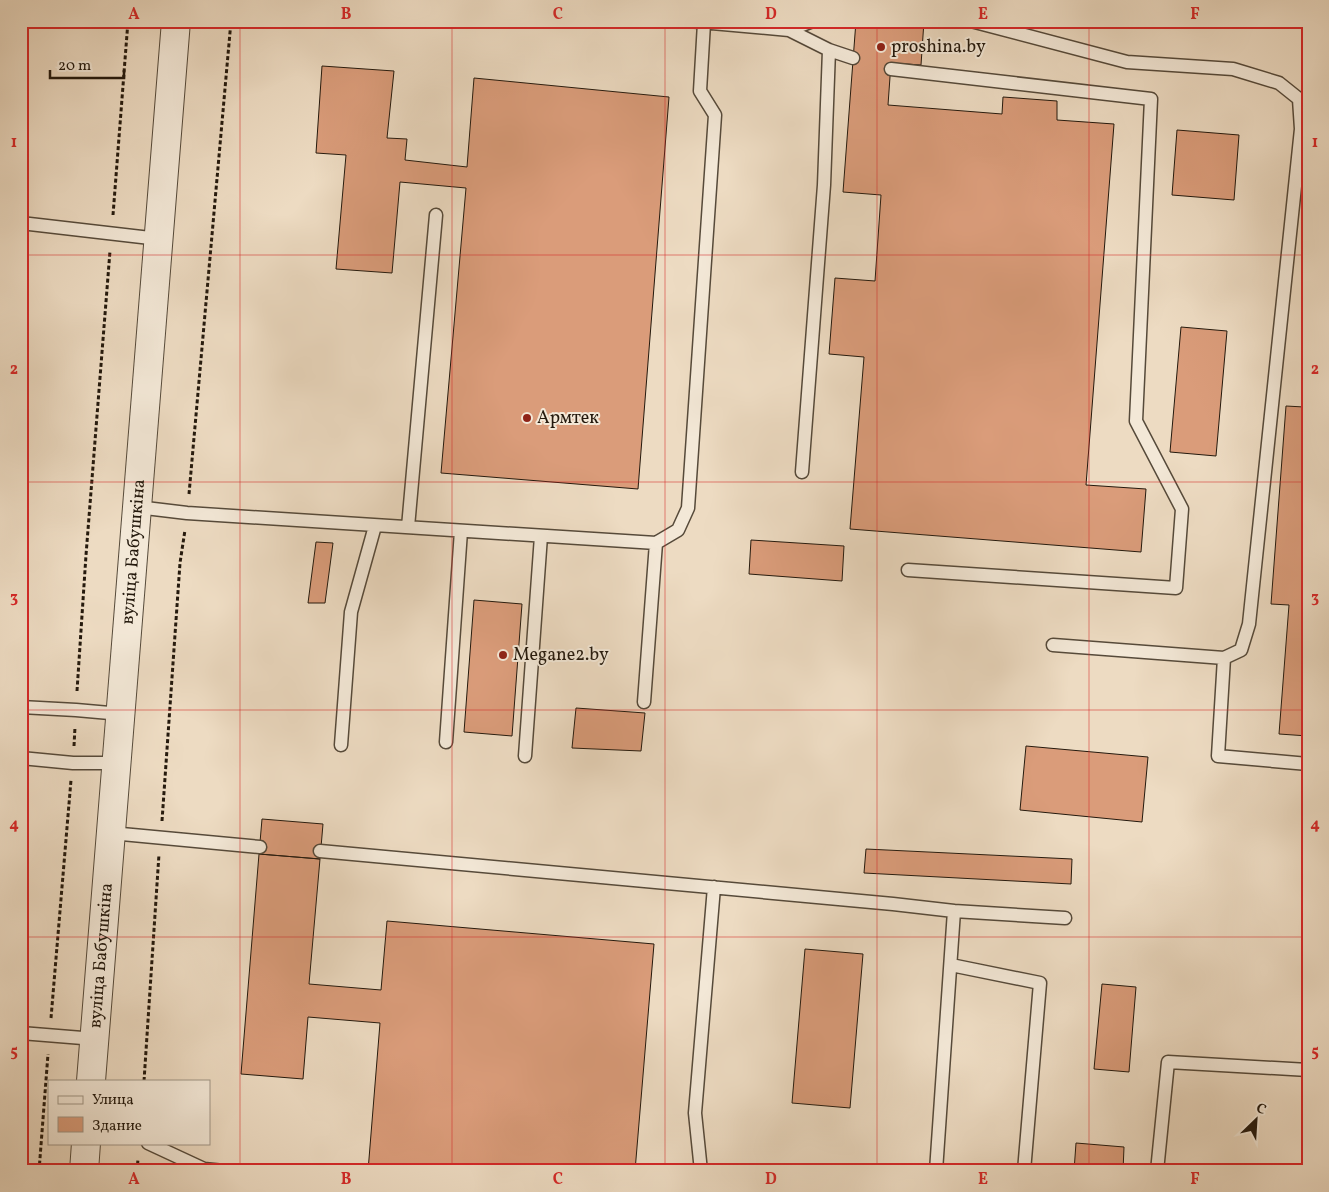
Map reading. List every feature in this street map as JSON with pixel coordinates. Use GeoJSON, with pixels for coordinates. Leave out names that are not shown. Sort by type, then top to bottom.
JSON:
{"type":"FeatureCollection","features":[{"type":"Feature","properties":{"kind":"street","name":"вуліца Бабушкіна"},"geometry":{"type":"LineString","coordinates":[[91,1080],[176,21]]}},
{"type":"Feature","properties":{"kind":"street"},"geometry":{"type":"LineString","coordinates":[[84,1171],[86,1144]]}},
{"type":"Feature","properties":{"kind":"lane"},"geometry":{"type":"LineString","coordinates":[[689,21],[789,30],[829,50],[853,58]]}},
{"type":"Feature","properties":{"kind":"lane"},"geometry":{"type":"LineString","coordinates":[[789,30],[813,21]]}},
{"type":"Feature","properties":{"kind":"lane"},"geometry":{"type":"LineString","coordinates":[[971,21],[1128,62],[1233,69],[1279,83],[1303,100],[1249,624],[1241,650],[1224,658],[1053,645]]}},
{"type":"Feature","properties":{"kind":"lane"},"geometry":{"type":"LineString","coordinates":[[137,507],[187,513],[656,543],[678,530],[688,508],[715,115],[700,91],[704,22]]}},
{"type":"Feature","properties":{"kind":"lane"},"geometry":{"type":"LineString","coordinates":[[802,472],[824,185],[829,50]]}},
{"type":"Feature","properties":{"kind":"lane"},"geometry":{"type":"LineString","coordinates":[[891,69],[1151,99],[1136,421],[1182,509],[1176,588],[908,570]]}},
{"type":"Feature","properties":{"kind":"lane"},"geometry":{"type":"LineString","coordinates":[[408,527],[436,215]]}},
{"type":"Feature","properties":{"kind":"lane"},"geometry":{"type":"LineString","coordinates":[[21,223],[159,239]]}},
{"type":"Feature","properties":{"kind":"lane"},"geometry":{"type":"LineString","coordinates":[[341,745],[351,612],[375,526]]}},
{"type":"Feature","properties":{"kind":"lane"},"geometry":{"type":"LineString","coordinates":[[446,742],[461,531]]}},
{"type":"Feature","properties":{"kind":"lane"},"geometry":{"type":"LineString","coordinates":[[525,756],[541,536]]}},
{"type":"Feature","properties":{"kind":"lane"},"geometry":{"type":"LineString","coordinates":[[644,702],[656,543]]}},
{"type":"Feature","properties":{"kind":"lane"},"geometry":{"type":"LineString","coordinates":[[1224,658],[1218,756],[1308,764]]}},
{"type":"Feature","properties":{"kind":"lane"},"geometry":{"type":"LineString","coordinates":[[21,707],[121,714]]}},
{"type":"Feature","properties":{"kind":"lane"},"geometry":{"type":"LineString","coordinates":[[21,758],[73,763],[117,763]]}},
{"type":"Feature","properties":{"kind":"lane"},"geometry":{"type":"LineString","coordinates":[[111,833],[260,847]]}},
{"type":"Feature","properties":{"kind":"lane"},"geometry":{"type":"LineString","coordinates":[[320,851],[954,911],[1065,918]]}},
{"type":"Feature","properties":{"kind":"lane"},"geometry":{"type":"LineString","coordinates":[[701,1171],[695,1113],[714,887]]}},
{"type":"Feature","properties":{"kind":"lane"},"geometry":{"type":"LineString","coordinates":[[936,1171],[954,911]]}},
{"type":"Feature","properties":{"kind":"lane"},"geometry":{"type":"LineString","coordinates":[[951,965],[1040,983],[1024,1171]]}},
{"type":"Feature","properties":{"kind":"lane"},"geometry":{"type":"LineString","coordinates":[[21,1033],[95,1040]]}},
{"type":"Feature","properties":{"kind":"lane"},"geometry":{"type":"LineString","coordinates":[[1156,1171],[1168,1062],[1308,1070]]}},
{"type":"Feature","properties":{"kind":"lane"},"geometry":{"type":"LineString","coordinates":[[150,1144],[204,1170],[224,1171]]}},
{"type":"Feature","properties":{"kind":"lane"},"geometry":{"type":"LineString","coordinates":[[1307,1171],[1308,1165]]}},
{"type":"Feature","properties":{"kind":"path"},"geometry":{"type":"LineString","coordinates":[[39,1171],[73,763],[86,555],[128,21]]}},
{"type":"Feature","properties":{"kind":"path"},"geometry":{"type":"LineString","coordinates":[[144,1080],[180,563],[187,513],[232,21]]}},
{"type":"Feature","properties":{"kind":"building"},"geometry":{"type":"Polygon","coordinates":[[[856,21],[924,21],[921,65],[891,63],[888,105],[1002,114],[1003,97],[1057,101],[1057,120],[1114,124],[1086,485],[1146,489],[1141,552],[850,529],[864,357],[829,354],[835,278],[875,281],[881,195],[843,192],[856,21]]]}},
{"type":"Feature","properties":{"kind":"building"},"geometry":{"type":"Polygon","coordinates":[[[322,66],[394,71],[387,138],[407,139],[405,160],[467,167],[474,78],[669,97],[638,489],[441,473],[466,188],[400,182],[392,273],[336,269],[346,155],[316,153],[322,66]]]}},
{"type":"Feature","properties":{"kind":"building"},"geometry":{"type":"Polygon","coordinates":[[[1177,130],[1239,135],[1234,200],[1172,195],[1177,130]]]}},
{"type":"Feature","properties":{"kind":"building"},"geometry":{"type":"Polygon","coordinates":[[[1181,327],[1227,331],[1216,456],[1170,452],[1181,327]]]}},
{"type":"Feature","properties":{"kind":"building"},"geometry":{"type":"Polygon","coordinates":[[[1308,358],[1308,736],[1279,734],[1289,605],[1271,604],[1286,406],[1304,407],[1308,358]]]}},
{"type":"Feature","properties":{"kind":"building"},"geometry":{"type":"Polygon","coordinates":[[[751,540],[844,546],[842,581],[749,574],[751,540]]]}},
{"type":"Feature","properties":{"kind":"building"},"geometry":{"type":"Polygon","coordinates":[[[316,542],[333,543],[325,603],[308,603],[316,542]]]}},
{"type":"Feature","properties":{"kind":"building"},"geometry":{"type":"Polygon","coordinates":[[[474,600],[522,604],[512,736],[464,732],[474,600]]]}},
{"type":"Feature","properties":{"kind":"building"},"geometry":{"type":"Polygon","coordinates":[[[576,708],[645,713],[641,751],[572,748],[576,708]]]}},
{"type":"Feature","properties":{"kind":"building"},"geometry":{"type":"Polygon","coordinates":[[[1026,746],[1148,757],[1142,822],[1020,810],[1026,746]]]}},
{"type":"Feature","properties":{"kind":"building"},"geometry":{"type":"Polygon","coordinates":[[[262,819],[323,824],[320,859],[259,854],[262,819]]]}},
{"type":"Feature","properties":{"kind":"building"},"geometry":{"type":"Polygon","coordinates":[[[866,849],[1072,859],[1071,884],[864,873],[866,849]]]}},
{"type":"Feature","properties":{"kind":"building"},"geometry":{"type":"Polygon","coordinates":[[[259,854],[320,859],[309,984],[381,990],[387,921],[654,944],[635,1171],[368,1171],[380,1023],[308,1017],[303,1079],[241,1074],[259,854]]]}},
{"type":"Feature","properties":{"kind":"building"},"geometry":{"type":"Polygon","coordinates":[[[805,949],[863,954],[850,1108],[792,1103],[805,949]]]}},
{"type":"Feature","properties":{"kind":"building"},"geometry":{"type":"Polygon","coordinates":[[[1102,984],[1136,987],[1129,1072],[1094,1069],[1102,984]]]}},
{"type":"Feature","properties":{"kind":"building"},"geometry":{"type":"Polygon","coordinates":[[[1076,1143],[1124,1147],[1123,1171],[1074,1171],[1076,1143]]]}},
{"type":"Feature","properties":{"kind":"place","name":"proshina.by"},"geometry":{"type":"Point","coordinates":[881,47]}},
{"type":"Feature","properties":{"kind":"place","name":"Армтек"},"geometry":{"type":"Point","coordinates":[527,418]}},
{"type":"Feature","properties":{"kind":"place","name":"Megane2.by"},"geometry":{"type":"Point","coordinates":[503,655]}}]}
